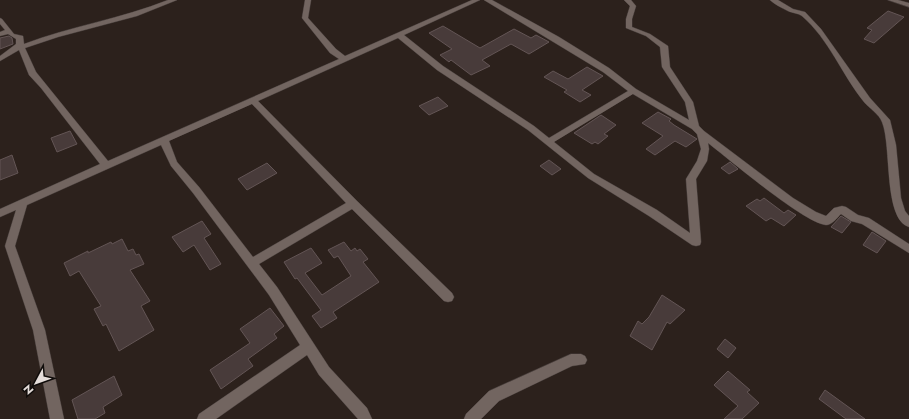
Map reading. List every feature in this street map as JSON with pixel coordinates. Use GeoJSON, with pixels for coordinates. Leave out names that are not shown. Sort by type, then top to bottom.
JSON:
{"type":"FeatureCollection","features":[{"type":"Feature","properties":{"kind":"street"},"geometry":{"type":"LineString","coordinates":[[0,59],[19,48],[61,33],[125,18],[173,0]]}},
{"type":"Feature","properties":{"kind":"street"},"geometry":{"type":"LineString","coordinates":[[308,0],[305,18],[333,51],[345,59]]}},
{"type":"Feature","properties":{"kind":"street"},"geometry":{"type":"LineString","coordinates":[[0,213],[477,0]]}},
{"type":"Feature","properties":{"kind":"street"},"geometry":{"type":"LineString","coordinates":[[487,0],[556,39],[606,70],[633,91],[698,130],[772,188],[812,215],[828,221],[838,211],[842,210],[909,249]]}},
{"type":"Feature","properties":{"kind":"street"},"geometry":{"type":"LineString","coordinates":[[399,35],[440,68],[531,128],[590,176],[653,213],[696,242],[692,179],[704,155],[704,144],[689,102],[666,67],[664,46],[648,35],[629,28],[629,19],[633,6],[627,0]]}},
{"type":"Feature","properties":{"kind":"street"},"geometry":{"type":"LineString","coordinates":[[773,0],[791,10],[803,13],[819,30],[866,100],[886,120],[892,145],[896,198],[900,212],[909,222]]}},
{"type":"Feature","properties":{"kind":"street"},"geometry":{"type":"LineString","coordinates":[[891,0],[909,5]]}},
{"type":"Feature","properties":{"kind":"street"},"geometry":{"type":"LineString","coordinates":[[0,20],[12,35],[20,38],[19,48],[32,73],[44,86],[106,165]]}},
{"type":"Feature","properties":{"kind":"street"},"geometry":{"type":"LineString","coordinates":[[0,34],[10,31]]}},
{"type":"Feature","properties":{"kind":"street"},"geometry":{"type":"LineString","coordinates":[[548,142],[578,123],[607,108],[633,91]]}},
{"type":"Feature","properties":{"kind":"street"},"geometry":{"type":"LineString","coordinates":[[253,100],[353,204],[448,297]]}},
{"type":"Feature","properties":{"kind":"street"},"geometry":{"type":"LineString","coordinates":[[164,140],[174,164],[196,190],[273,291],[324,371],[362,413],[365,419]]}},
{"type":"Feature","properties":{"kind":"street"},"geometry":{"type":"LineString","coordinates":[[23,202],[10,246],[39,330],[57,419]]}},
{"type":"Feature","properties":{"kind":"street"},"geometry":{"type":"LineString","coordinates":[[252,263],[353,204]]}},
{"type":"Feature","properties":{"kind":"street"},"geometry":{"type":"LineString","coordinates":[[204,419],[309,346]]}},
{"type":"Feature","properties":{"kind":"street"},"geometry":{"type":"LineString","coordinates":[[471,419],[494,396],[571,360],[581,360]]}},
{"type":"Feature","properties":{"kind":"building"},"geometry":{"type":"Polygon","coordinates":[[[888,11],[904,17],[874,43],[864,39],[872,30],[867,28],[888,11]]]}},
{"type":"Feature","properties":{"kind":"building"},"geometry":{"type":"Polygon","coordinates":[[[443,26],[480,48],[514,29],[531,38],[536,35],[549,42],[529,54],[511,44],[482,60],[490,66],[471,75],[451,60],[449,62],[440,55],[452,49],[429,33],[443,26]]]}},
{"type":"Feature","properties":{"kind":"building"},"geometry":{"type":"Polygon","coordinates":[[[9,36],[12,38],[13,44],[0,49],[0,38],[9,36]]]}},
{"type":"Feature","properties":{"kind":"building"},"geometry":{"type":"Polygon","coordinates":[[[587,67],[603,76],[582,90],[591,95],[580,102],[564,92],[567,90],[544,77],[553,71],[568,79],[587,67]]]}},
{"type":"Feature","properties":{"kind":"building"},"geometry":{"type":"Polygon","coordinates":[[[438,97],[448,106],[429,115],[419,106],[438,97]]]}},
{"type":"Feature","properties":{"kind":"building"},"geometry":{"type":"Polygon","coordinates":[[[658,112],[671,119],[669,121],[674,125],[697,139],[686,147],[675,141],[655,155],[646,149],[663,136],[642,123],[658,112]]]}},
{"type":"Feature","properties":{"kind":"building"},"geometry":{"type":"Polygon","coordinates":[[[601,115],[616,125],[604,134],[608,136],[598,144],[595,142],[592,144],[574,133],[601,115]]]}},
{"type":"Feature","properties":{"kind":"building"},"geometry":{"type":"Polygon","coordinates":[[[70,131],[77,144],[57,152],[51,138],[70,131]]]}},
{"type":"Feature","properties":{"kind":"building"},"geometry":{"type":"Polygon","coordinates":[[[12,155],[18,173],[0,180],[0,160],[12,155]]]}},
{"type":"Feature","properties":{"kind":"building"},"geometry":{"type":"Polygon","coordinates":[[[549,160],[561,169],[552,175],[540,166],[549,160]]]}},
{"type":"Feature","properties":{"kind":"building"},"geometry":{"type":"Polygon","coordinates":[[[730,162],[738,169],[729,174],[721,168],[730,162]]]}},
{"type":"Feature","properties":{"kind":"building"},"geometry":{"type":"Polygon","coordinates":[[[267,163],[277,173],[247,190],[238,179],[267,163]]]}},
{"type":"Feature","properties":{"kind":"building"},"geometry":{"type":"Polygon","coordinates":[[[764,198],[784,213],[788,210],[796,215],[784,226],[771,218],[766,221],[746,206],[757,199],[760,201],[764,198]]]}},
{"type":"Feature","properties":{"kind":"building"},"geometry":{"type":"Polygon","coordinates":[[[841,216],[851,222],[842,233],[831,227],[841,216]]]}},
{"type":"Feature","properties":{"kind":"building"},"geometry":{"type":"Polygon","coordinates":[[[202,221],[211,234],[204,238],[221,264],[210,270],[194,245],[183,252],[172,237],[202,221]]]}},
{"type":"Feature","properties":{"kind":"building"},"geometry":{"type":"Polygon","coordinates":[[[872,232],[886,241],[877,253],[863,245],[872,232]]]}},
{"type":"Feature","properties":{"kind":"building"},"geometry":{"type":"Polygon","coordinates":[[[122,239],[128,251],[133,249],[136,255],[139,254],[144,264],[130,270],[150,301],[141,306],[154,330],[119,351],[106,324],[103,326],[94,309],[101,306],[79,271],[70,276],[64,263],[88,251],[88,253],[111,242],[112,244],[122,239]]]}},
{"type":"Feature","properties":{"kind":"building"},"geometry":{"type":"Polygon","coordinates":[[[344,242],[351,251],[355,248],[357,251],[360,249],[368,259],[363,262],[379,282],[333,312],[337,318],[321,328],[312,316],[321,310],[297,278],[295,279],[284,262],[311,248],[322,263],[305,273],[322,295],[351,276],[338,256],[334,258],[328,250],[344,242]]]}},
{"type":"Feature","properties":{"kind":"building"},"geometry":{"type":"Polygon","coordinates":[[[662,295],[685,310],[670,324],[667,322],[652,350],[630,336],[638,321],[642,324],[649,317],[662,295]]]}},
{"type":"Feature","properties":{"kind":"building"},"geometry":{"type":"Polygon","coordinates":[[[270,308],[284,326],[274,334],[277,338],[248,359],[253,366],[221,389],[210,370],[250,343],[240,329],[270,308]]]}},
{"type":"Feature","properties":{"kind":"building"},"geometry":{"type":"Polygon","coordinates":[[[725,339],[736,348],[728,358],[717,349],[725,339]]]}},
{"type":"Feature","properties":{"kind":"building"},"geometry":{"type":"Polygon","coordinates":[[[728,371],[750,390],[747,392],[759,403],[742,419],[724,419],[738,406],[714,385],[728,371]]]}},
{"type":"Feature","properties":{"kind":"building"},"geometry":{"type":"Polygon","coordinates":[[[114,376],[122,395],[103,407],[105,413],[95,419],[78,419],[72,400],[114,376]]]}},
{"type":"Feature","properties":{"kind":"building"},"geometry":{"type":"Polygon","coordinates":[[[825,390],[865,419],[846,419],[819,399],[825,390]]]}}]}
